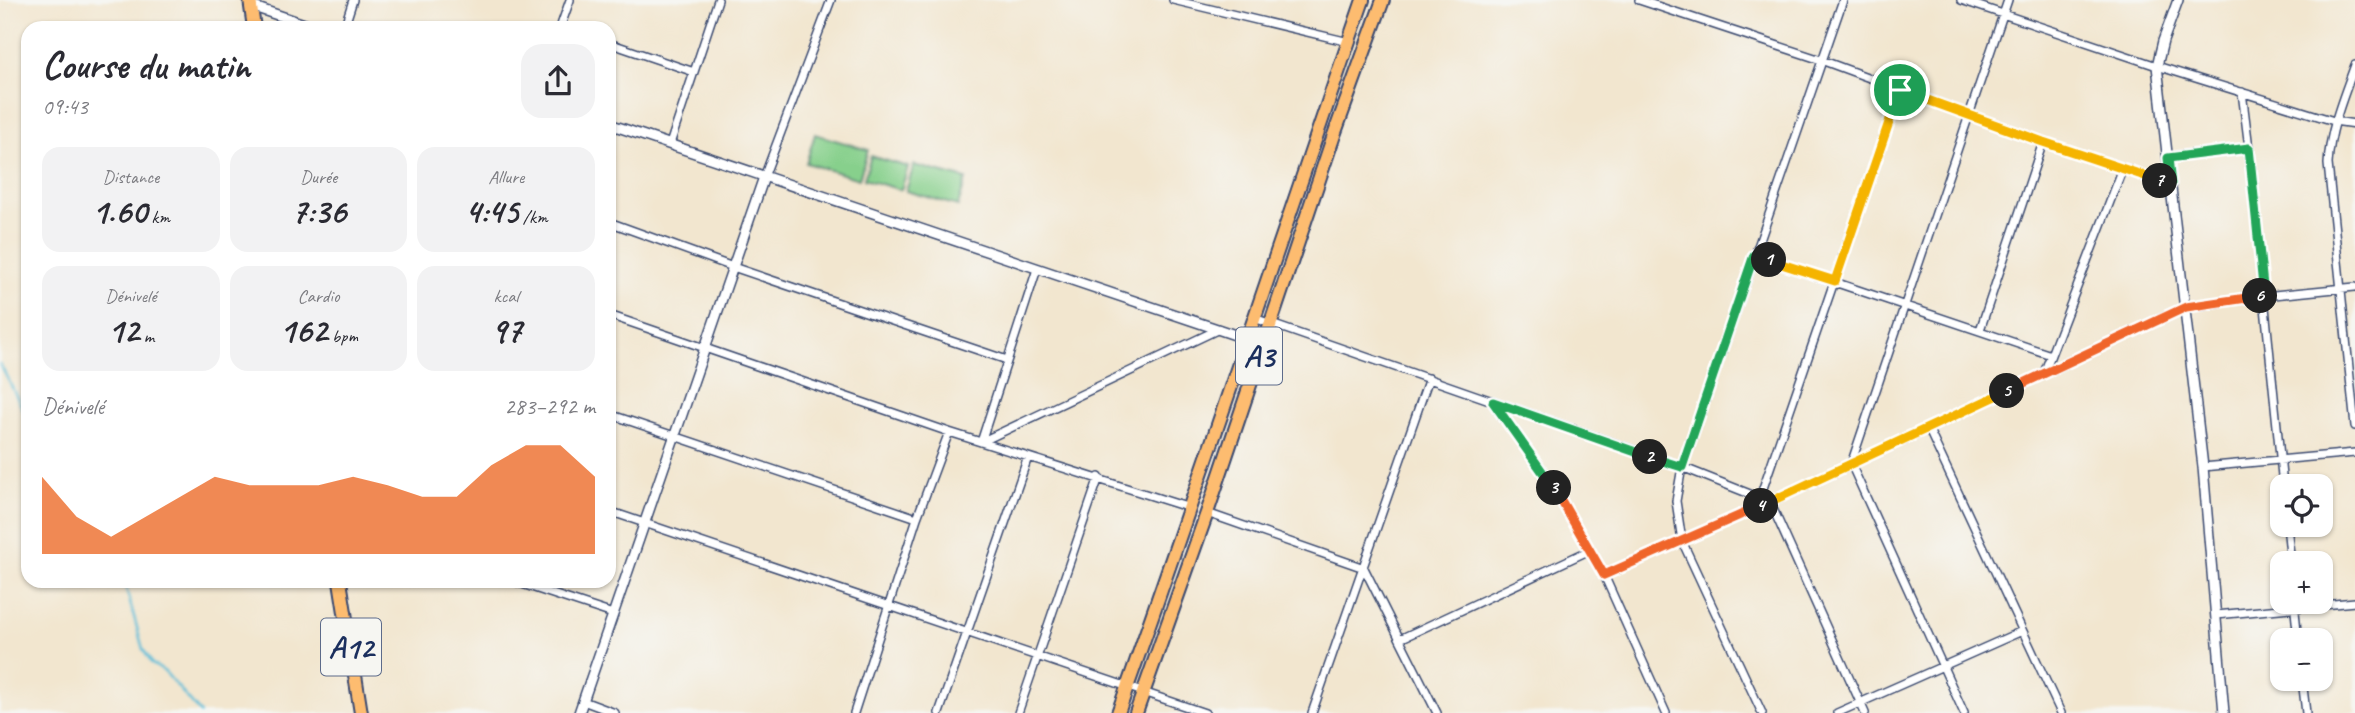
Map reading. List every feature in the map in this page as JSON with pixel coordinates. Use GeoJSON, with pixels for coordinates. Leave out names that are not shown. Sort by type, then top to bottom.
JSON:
{"type":"FeatureCollection","features":[{"type":"Feature","properties":{"kind":"main road","name":"A3"},"geometry":{"type":"LineString","coordinates":[[1118,713],[1363,0]]}},
{"type":"Feature","properties":{"kind":"main road","name":"A3"},"geometry":{"type":"LineString","coordinates":[[1136,713],[1207,513],[1334,135],[1383,0]]}},
{"type":"Feature","properties":{"kind":"main road"},"geometry":{"type":"LineString","coordinates":[[250,3],[253,21]]}},
{"type":"Feature","properties":{"kind":"main road","name":"A12"},"geometry":{"type":"LineString","coordinates":[[341,588],[360,713]]}},
{"type":"Feature","properties":{"kind":"street"},"geometry":{"type":"LineString","coordinates":[[346,21],[354,0]]}},
{"type":"Feature","properties":{"kind":"street"},"geometry":{"type":"LineString","coordinates":[[564,21],[570,0]]}},
{"type":"Feature","properties":{"kind":"street"},"geometry":{"type":"LineString","coordinates":[[670,144],[718,0]]}},
{"type":"Feature","properties":{"kind":"street"},"geometry":{"type":"LineString","coordinates":[[579,713],[764,177],[831,0]]}},
{"type":"Feature","properties":{"kind":"street"},"geometry":{"type":"LineString","coordinates":[[1173,0],[1349,42]]}},
{"type":"Feature","properties":{"kind":"street"},"geometry":{"type":"LineString","coordinates":[[1639,0],[1821,60],[2043,142],[2171,184]]}},
{"type":"Feature","properties":{"kind":"street"},"geometry":{"type":"LineString","coordinates":[[1762,713],[1682,541],[1676,501],[1682,467],[1843,0]]}},
{"type":"Feature","properties":{"kind":"street"},"geometry":{"type":"LineString","coordinates":[[1961,0],[2157,66],[2334,121],[2355,124]]}},
{"type":"Feature","properties":{"kind":"street"},"geometry":{"type":"LineString","coordinates":[[1964,713],[1851,464],[2008,0]]}},
{"type":"Feature","properties":{"kind":"street"},"geometry":{"type":"LineString","coordinates":[[2178,0],[2157,66],[2203,467],[2224,713]]}},
{"type":"Feature","properties":{"kind":"street"},"geometry":{"type":"LineString","coordinates":[[250,3],[298,21]]}},
{"type":"Feature","properties":{"kind":"street"},"geometry":{"type":"LineString","coordinates":[[616,45],[694,72]]}},
{"type":"Feature","properties":{"kind":"street"},"geometry":{"type":"LineString","coordinates":[[2355,65],[2334,121],[2329,140],[2328,164],[2355,426]]}},
{"type":"Feature","properties":{"kind":"street"},"geometry":{"type":"LineString","coordinates":[[1760,497],[1900,90]]}},
{"type":"Feature","properties":{"kind":"street"},"geometry":{"type":"LineString","coordinates":[[2242,92],[2282,474]]}},
{"type":"Feature","properties":{"kind":"street"},"geometry":{"type":"LineString","coordinates":[[616,126],[1247,339]]}},
{"type":"Feature","properties":{"kind":"street"},"geometry":{"type":"LineString","coordinates":[[1980,330],[2043,142]]}},
{"type":"Feature","properties":{"kind":"street"},"geometry":{"type":"LineString","coordinates":[[2168,158],[2249,148]]}},
{"type":"Feature","properties":{"kind":"street"},"geometry":{"type":"LineString","coordinates":[[2044,374],[2123,168]]}},
{"type":"Feature","properties":{"kind":"street"},"geometry":{"type":"LineString","coordinates":[[616,225],[1007,360]]}},
{"type":"Feature","properties":{"kind":"street"},"geometry":{"type":"LineString","coordinates":[[1754,255],[2051,355]]}},
{"type":"Feature","properties":{"kind":"street"},"geometry":{"type":"LineString","coordinates":[[981,442],[1037,269]]}},
{"type":"Feature","properties":{"kind":"street"},"geometry":{"type":"LineString","coordinates":[[1604,575],[1770,502],[2186,307],[2355,287]]}},
{"type":"Feature","properties":{"kind":"street"},"geometry":{"type":"LineString","coordinates":[[616,317],[949,432],[1099,477],[1190,508]]}},
{"type":"Feature","properties":{"kind":"street"},"geometry":{"type":"LineString","coordinates":[[1254,318],[1682,467],[1770,502],[1865,713]]}},
{"type":"Feature","properties":{"kind":"street"},"geometry":{"type":"LineString","coordinates":[[981,442],[1219,330]]}},
{"type":"Feature","properties":{"kind":"street"},"geometry":{"type":"LineString","coordinates":[[1312,713],[1429,378]]}},
{"type":"Feature","properties":{"kind":"street"},"geometry":{"type":"LineString","coordinates":[[1493,402],[1548,478],[1604,575],[1666,713]]}},
{"type":"Feature","properties":{"kind":"street"},"geometry":{"type":"LineString","coordinates":[[616,416],[917,518]]}},
{"type":"Feature","properties":{"kind":"street"},"geometry":{"type":"LineString","coordinates":[[1928,428],[2061,713]]}},
{"type":"Feature","properties":{"kind":"street"},"geometry":{"type":"LineString","coordinates":[[854,713],[917,518],[949,432]]}},
{"type":"Feature","properties":{"kind":"street"},"geometry":{"type":"LineString","coordinates":[[2203,467],[2355,453]]}},
{"type":"Feature","properties":{"kind":"street"},"geometry":{"type":"LineString","coordinates":[[939,713],[1028,457]]}},
{"type":"Feature","properties":{"kind":"street"},"geometry":{"type":"LineString","coordinates":[[1018,713],[1099,477]]}},
{"type":"Feature","properties":{"kind":"street"},"geometry":{"type":"LineString","coordinates":[[1207,513],[1364,569],[1437,713]]}},
{"type":"Feature","properties":{"kind":"street"},"geometry":{"type":"LineString","coordinates":[[616,514],[1205,713]]}},
{"type":"Feature","properties":{"kind":"street"},"geometry":{"type":"LineString","coordinates":[[1400,639],[1590,550]]}},
{"type":"Feature","properties":{"kind":"street"},"geometry":{"type":"LineString","coordinates":[[534,588],[613,614]]}},
{"type":"Feature","properties":{"kind":"street"},"geometry":{"type":"LineString","coordinates":[[2333,603],[2355,602]]}},
{"type":"Feature","properties":{"kind":"street"},"geometry":{"type":"LineString","coordinates":[[2216,615],[2270,608]]}},
{"type":"Feature","properties":{"kind":"street"},"geometry":{"type":"LineString","coordinates":[[1837,713],[2022,631]]}},
{"type":"Feature","properties":{"kind":"street"},"geometry":{"type":"LineString","coordinates":[[2303,691],[2306,713]]}},
{"type":"Feature","properties":{"kind":"street"},"geometry":{"type":"LineString","coordinates":[[583,701],[615,713]]}},
{"type":"Feature","properties":{"kind":"green space"},"geometry":{"type":"Polygon","coordinates":[[[815,134],[868,150],[859,179],[806,163],[815,134]]]}},
{"type":"Feature","properties":{"kind":"green space"},"geometry":{"type":"Polygon","coordinates":[[[871,156],[908,167],[901,190],[864,179],[871,156]]]}},
{"type":"Feature","properties":{"kind":"green space"},"geometry":{"type":"Polygon","coordinates":[[[914,165],[966,179],[958,206],[906,191],[914,165]]]}},
{"type":"Feature","properties":{"kind":"waterway"},"geometry":{"type":"LineString","coordinates":[[0,364],[21,405]]}},
{"type":"Feature","properties":{"kind":"waterway"},"geometry":{"type":"LineString","coordinates":[[126,588],[143,649],[152,664],[165,672],[200,713]]}},
{"type":"Feature","properties":{"kind":"route"},"geometry":{"type":"LineString","coordinates":[[1900,90],[2043,142],[2171,184],[2168,158],[2249,148],[2264,296],[2186,307],[1770,502],[1604,575],[1548,478],[1493,402],[1682,467],[1754,255],[1835,281],[1900,90]]}}]}
